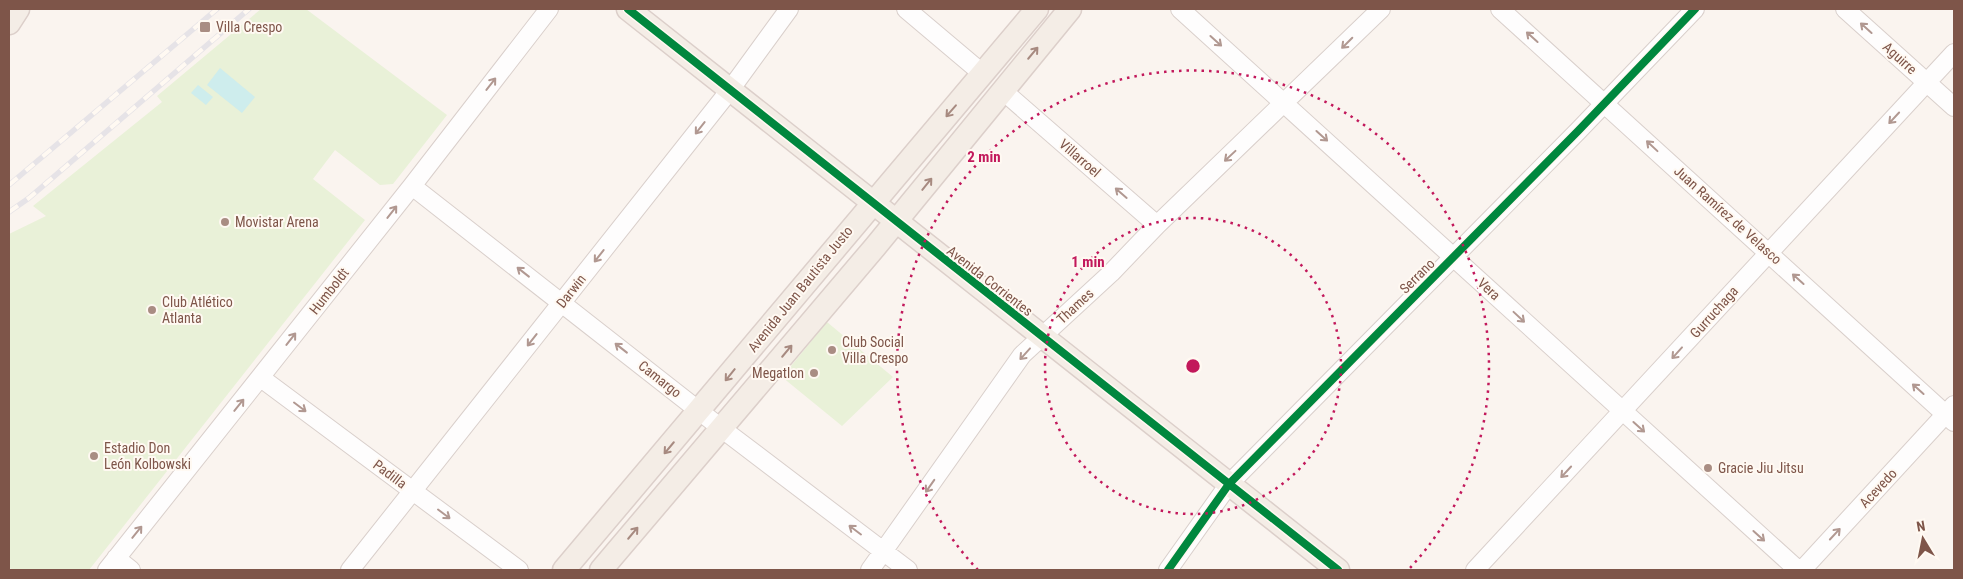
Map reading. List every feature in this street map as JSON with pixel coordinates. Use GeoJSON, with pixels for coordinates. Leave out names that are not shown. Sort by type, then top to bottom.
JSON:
{"type":"FeatureCollection","features":[{"type":"Feature","properties":{"kind":"main road"},"geometry":{"type":"LineString","coordinates":[[9,23],[18,9]]}},
{"type":"Feature","properties":{"kind":"main road","name":"Avenida Corrientes"},"geometry":{"type":"LineString","coordinates":[[628,9],[1338,570]]}},
{"type":"Feature","properties":{"kind":"main road","name":"Avenida Juan Bautista Justo"},"geometry":{"type":"LineString","coordinates":[[564,570],[700,411],[872,202],[1037,9]]}},
{"type":"Feature","properties":{"kind":"main road","name":"Avenida Juan Bautista Justo"},"geometry":{"type":"LineString","coordinates":[[601,570],[896,222],[1070,9]]}},
{"type":"Feature","properties":{"kind":"street","name":"Humboldt"},"geometry":{"type":"LineString","coordinates":[[112,564],[261,378],[549,9]]}},
{"type":"Feature","properties":{"kind":"street","name":"Darwin"},"geometry":{"type":"LineString","coordinates":[[350,570],[414,492],[730,90],[789,9]]}},
{"type":"Feature","properties":{"kind":"street"},"geometry":{"type":"LineString","coordinates":[[906,9],[983,74]]}},
{"type":"Feature","properties":{"kind":"street","name":"Vera"},"geometry":{"type":"LineString","coordinates":[[1180,9],[1286,103],[1622,412],[1798,570]]}},
{"type":"Feature","properties":{"kind":"street","name":"Thames"},"geometry":{"type":"LineString","coordinates":[[870,570],[1022,355],[1111,273],[1157,225],[1286,103],[1381,9]]}},
{"type":"Feature","properties":{"kind":"street","name":"Juan Ramírez de Velasco"},"geometry":{"type":"LineString","coordinates":[[1500,9],[1768,252],[1952,414]]}},
{"type":"Feature","properties":{"kind":"street","name":"Serrano"},"geometry":{"type":"LineString","coordinates":[[1168,570],[1229,484],[1454,257],[1695,9]]}},
{"type":"Feature","properties":{"kind":"street","name":"Aguirre"},"geometry":{"type":"LineString","coordinates":[[1845,9],[1954,107]]}},
{"type":"Feature","properties":{"kind":"street","name":"Gurruchaga"},"geometry":{"type":"LineString","coordinates":[[1474,570],[1954,53]]}},
{"type":"Feature","properties":{"kind":"street","name":"Villarroel"},"geometry":{"type":"LineString","coordinates":[[1002,90],[1157,225]]}},
{"type":"Feature","properties":{"kind":"street","name":"Camargo"},"geometry":{"type":"LineString","coordinates":[[412,186],[721,428],[908,570]]}},
{"type":"Feature","properties":{"kind":"street","name":"Padilla"},"geometry":{"type":"LineString","coordinates":[[261,378],[519,570]]}},
{"type":"Feature","properties":{"kind":"street","name":"Acevedo"},"geometry":{"type":"LineString","coordinates":[[1802,570],[1952,414]]}},
{"type":"Feature","properties":{"kind":"street"},"geometry":{"type":"LineString","coordinates":[[112,564],[131,570]]}},
{"type":"Feature","properties":{"kind":"green space","name":"Club Atlético Atlanta"},"geometry":{"type":"Polygon","coordinates":[[[261,9],[306,9],[447,115],[393,184],[380,185],[335,150],[313,179],[365,220],[89,570],[15,570],[9,568],[9,234],[46,216],[33,206],[162,102],[157,96],[261,9]]]}},
{"type":"Feature","properties":{"kind":"green space","name":"Club Social Villa Crespo"},"geometry":{"type":"Polygon","coordinates":[[[827,322],[893,377],[842,426],[782,377],[827,322]]]}},
{"type":"Feature","properties":{"kind":"water"},"geometry":{"type":"Polygon","coordinates":[[[220,68],[255,97],[242,113],[207,85],[220,68]]]}},
{"type":"Feature","properties":{"kind":"water"},"geometry":{"type":"Polygon","coordinates":[[[198,85],[213,97],[206,105],[191,93],[198,85]]]}},
{"type":"Feature","properties":{"kind":"railway"},"geometry":{"type":"LineString","coordinates":[[9,185],[217,9]]}},
{"type":"Feature","properties":{"kind":"railway"},"geometry":{"type":"LineString","coordinates":[[9,212],[29,198],[249,9]]}},
{"type":"Feature","properties":{"kind":"cycle path"},"geometry":{"type":"LineString","coordinates":[[628,9],[1338,570]]}},
{"type":"Feature","properties":{"kind":"cycle path"},"geometry":{"type":"LineString","coordinates":[[1168,570],[1229,484],[1578,131],[1695,9]]}},
{"type":"Feature","properties":{"kind":"place","name":"Villa Crespo"},"geometry":{"type":"Point","coordinates":[205,27]}},
{"type":"Feature","properties":{"kind":"place","name":"Movistar Arena"},"geometry":{"type":"Point","coordinates":[225,222]}},
{"type":"Feature","properties":{"kind":"place","name":"Club Atlético Atlanta"},"geometry":{"type":"Point","coordinates":[152,310]}},
{"type":"Feature","properties":{"kind":"place","name":"Club Social Villa Crespo"},"geometry":{"type":"Point","coordinates":[832,350]}},
{"type":"Feature","properties":{"kind":"place","name":"Megatlon"},"geometry":{"type":"Point","coordinates":[814,373]}},
{"type":"Feature","properties":{"kind":"place","name":"Estadio Don León Kolbowski"},"geometry":{"type":"Point","coordinates":[94,456]}},
{"type":"Feature","properties":{"kind":"place","name":"Gracie Jiu Jitsu"},"geometry":{"type":"Point","coordinates":[1708,468]}}]}
